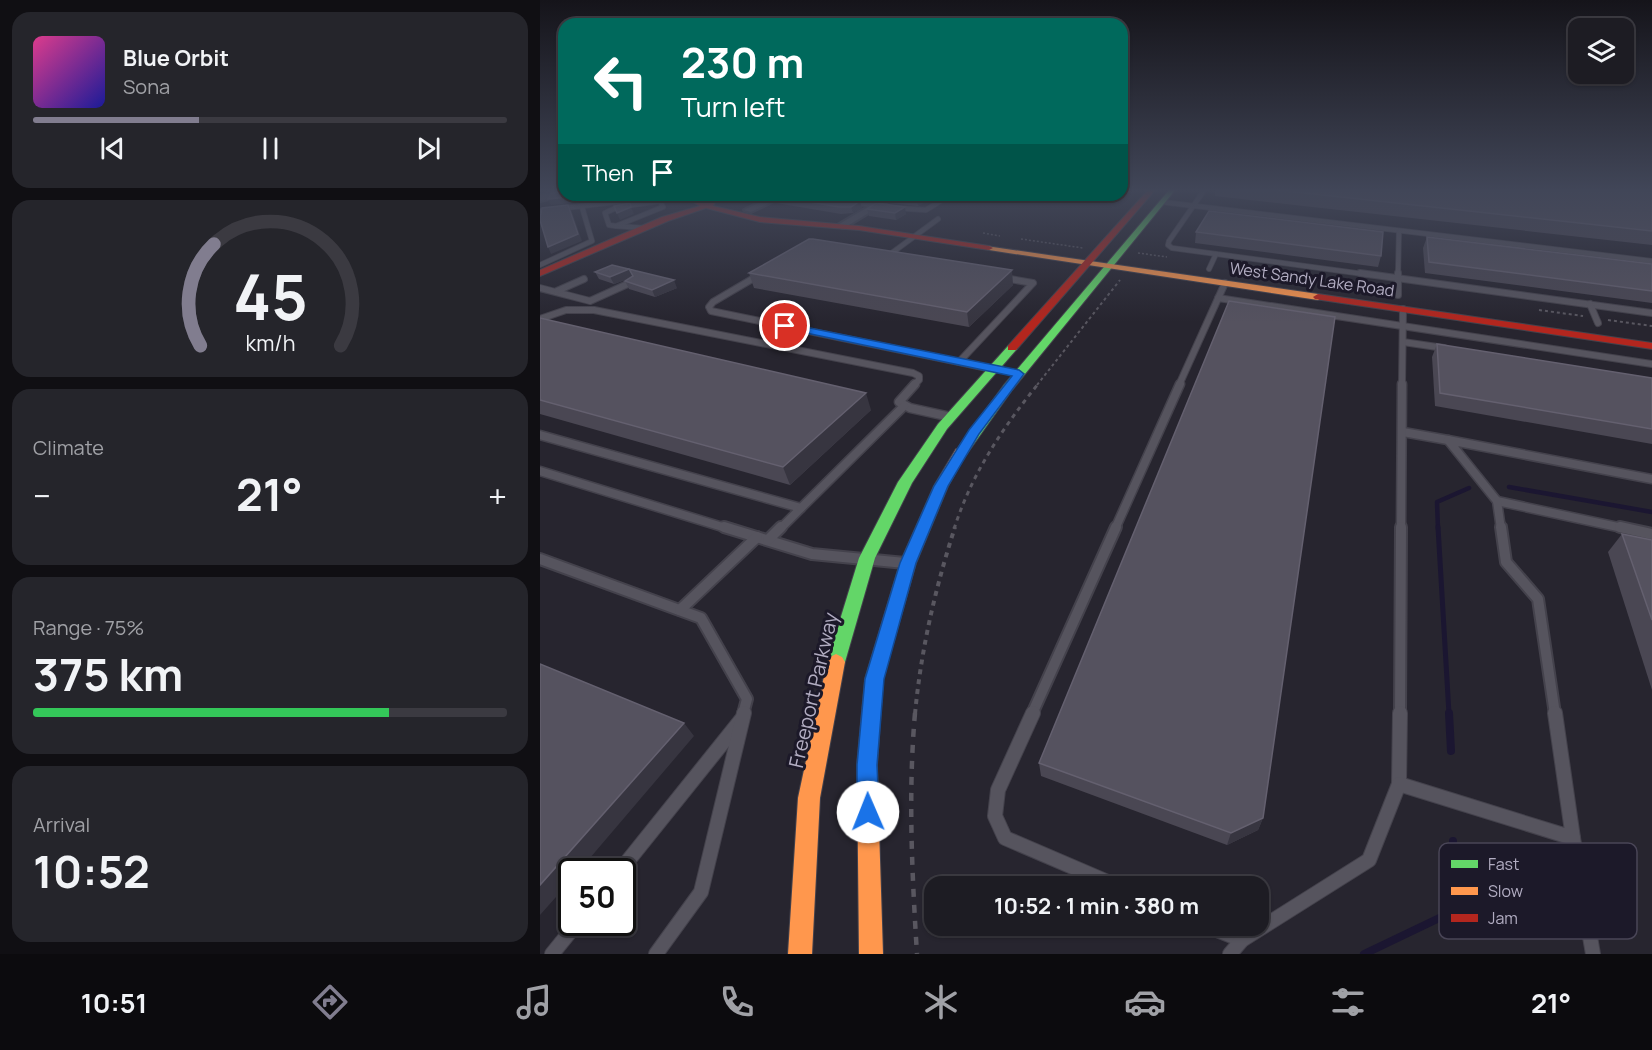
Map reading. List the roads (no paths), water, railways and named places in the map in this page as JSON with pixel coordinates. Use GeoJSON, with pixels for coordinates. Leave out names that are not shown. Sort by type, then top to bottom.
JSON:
{"type":"FeatureCollection","features":[{"type":"Feature","properties":{"kind":"main road"},"geometry":{"type":"LineString","coordinates":[[540,273],[632,234]]}},
{"type":"Feature","properties":{"kind":"main road","name":"West Sandy Lake Road"},"geometry":{"type":"LineString","coordinates":[[922,234],[1116,261],[1209,270],[1516,312]]}},
{"type":"Feature","properties":{"kind":"main road","name":"Freeport Parkway"},"geometry":{"type":"LineString","coordinates":[[800,954],[809,798],[835,664],[867,558],[905,482],[951,417],[1115,234]]}},
{"type":"Feature","properties":{"kind":"main road"},"geometry":{"type":"LineString","coordinates":[[871,954],[867,765],[873,689],[908,563],[941,486],[973,433],[1019,374],[1137,234]]}},
{"type":"Feature","properties":{"kind":"main road","name":"West Sandy Lake Road"},"geometry":{"type":"LineString","coordinates":[[1116,261],[1225,283],[1652,345]]}},
{"type":"Feature","properties":{"kind":"main road"},"geometry":{"type":"LineString","coordinates":[[1398,296],[1403,309]]}},
{"type":"Feature","properties":{"kind":"main road"},"geometry":{"type":"LineString","coordinates":[[992,369],[1019,374]]}},
{"type":"Feature","properties":{"kind":"lane"},"geometry":{"type":"LineString","coordinates":[[540,265],[592,241],[590,234]]}},
{"type":"Feature","properties":{"kind":"lane"},"geometry":{"type":"LineString","coordinates":[[885,258],[917,234]]}},
{"type":"Feature","properties":{"kind":"lane"},"geometry":{"type":"LineString","coordinates":[[1175,234],[1168,245],[1179,249],[1652,313]]}},
{"type":"Feature","properties":{"kind":"lane"},"geometry":{"type":"LineString","coordinates":[[1398,296],[1399,234]]}},
{"type":"Feature","properties":{"kind":"lane"},"geometry":{"type":"LineString","coordinates":[[1420,234],[1652,261]]}},
{"type":"Feature","properties":{"kind":"lane"},"geometry":{"type":"LineString","coordinates":[[1209,270],[1216,254]]}},
{"type":"Feature","properties":{"kind":"lane"},"geometry":{"type":"LineString","coordinates":[[874,256],[896,260]]}},
{"type":"Feature","properties":{"kind":"lane"},"geometry":{"type":"LineString","coordinates":[[762,273],[713,302],[709,307],[711,311],[992,369]]}},
{"type":"Feature","properties":{"kind":"lane"},"geometry":{"type":"LineString","coordinates":[[959,362],[1033,283],[999,277]]}},
{"type":"Feature","properties":{"kind":"lane"},"geometry":{"type":"LineString","coordinates":[[557,291],[584,279]]}},
{"type":"Feature","properties":{"kind":"lane"},"geometry":{"type":"LineString","coordinates":[[540,288],[590,301],[632,282]]}},
{"type":"Feature","properties":{"kind":"lane"},"geometry":{"type":"LineString","coordinates":[[1094,876],[1005,838],[995,816],[998,790],[1225,283]]}},
{"type":"Feature","properties":{"kind":"lane"},"geometry":{"type":"LineString","coordinates":[[1218,298],[1652,364]]}},
{"type":"Feature","properties":{"kind":"lane"},"geometry":{"type":"LineString","coordinates":[[1590,304],[1598,323]]}},
{"type":"Feature","properties":{"kind":"lane"},"geometry":{"type":"LineString","coordinates":[[540,319],[555,312],[577,308],[594,310],[913,373],[919,375],[919,380],[899,402],[904,406],[951,417]]}},
{"type":"Feature","properties":{"kind":"lane"},"geometry":{"type":"LineString","coordinates":[[1230,954],[1242,940],[1369,860],[1398,784],[1403,309]]}},
{"type":"Feature","properties":{"kind":"lane"},"geometry":{"type":"LineString","coordinates":[[1403,342],[1450,350]]}},
{"type":"Feature","properties":{"kind":"lane"},"geometry":{"type":"LineString","coordinates":[[768,540],[904,406]]}},
{"type":"Feature","properties":{"kind":"lane"},"geometry":{"type":"LineString","coordinates":[[1403,432],[1652,479]]}},
{"type":"Feature","properties":{"kind":"lane"},"geometry":{"type":"LineString","coordinates":[[540,435],[801,508]]}},
{"type":"Feature","properties":{"kind":"lane"},"geometry":{"type":"LineString","coordinates":[[1448,440],[1497,501],[1506,562],[1538,599],[1574,843]]}},
{"type":"Feature","properties":{"kind":"lane"},"geometry":{"type":"LineString","coordinates":[[540,471],[812,554],[908,563]]}},
{"type":"Feature","properties":{"kind":"lane"},"geometry":{"type":"LineString","coordinates":[[1497,501],[1652,534]]}},
{"type":"Feature","properties":{"kind":"lane"},"geometry":{"type":"LineString","coordinates":[[680,609],[757,537]]}},
{"type":"Feature","properties":{"kind":"lane"},"geometry":{"type":"LineString","coordinates":[[540,559],[701,618],[747,699],[701,892],[656,954]]}},
{"type":"Feature","properties":{"kind":"lane"},"geometry":{"type":"LineString","coordinates":[[630,858],[743,717]]}},
{"type":"Feature","properties":{"kind":"lane"},"geometry":{"type":"LineString","coordinates":[[1398,784],[1573,838]]}},
{"type":"Feature","properties":{"kind":"lane"},"geometry":{"type":"LineString","coordinates":[[552,954],[567,936]]}},
{"type":"Feature","properties":{"kind":"lane"},"geometry":{"type":"LineString","coordinates":[[1232,936],[1242,940]]}},
{"type":"Feature","properties":{"kind":"lane"},"geometry":{"type":"LineString","coordinates":[[1590,939],[1593,954]]}},
{"type":"Feature","properties":{"kind":"waterway"},"geometry":{"type":"LineString","coordinates":[[1509,487],[1652,512]]}},
{"type":"Feature","properties":{"kind":"waterway"},"geometry":{"type":"LineString","coordinates":[[1438,529],[1437,502],[1469,488]]}},
{"type":"Feature","properties":{"kind":"waterway"},"geometry":{"type":"LineString","coordinates":[[1438,527],[1449,714]]}},
{"type":"Feature","properties":{"kind":"waterway"},"geometry":{"type":"LineString","coordinates":[[1449,713],[1451,751]]}},
{"type":"Feature","properties":{"kind":"waterway"},"geometry":{"type":"LineString","coordinates":[[1364,954],[1439,918]]}}]}
